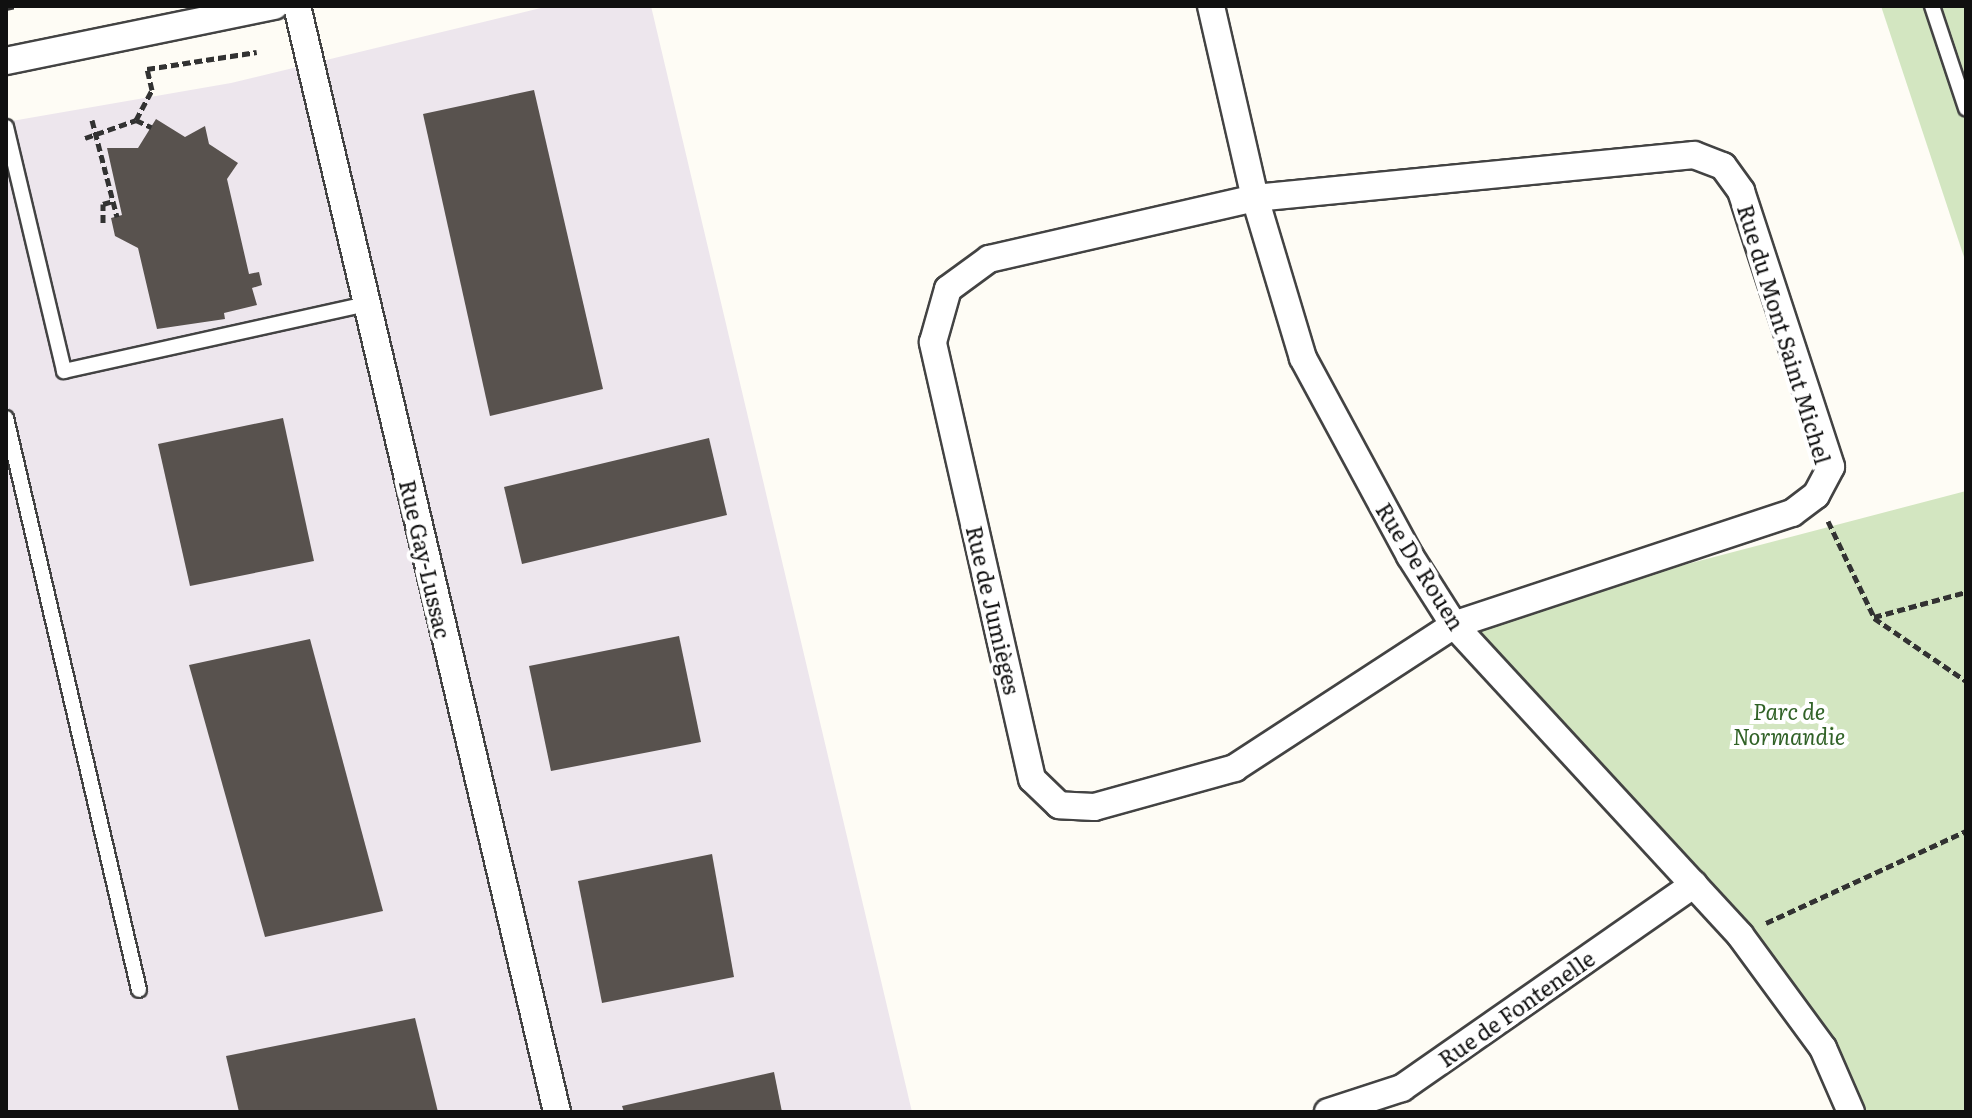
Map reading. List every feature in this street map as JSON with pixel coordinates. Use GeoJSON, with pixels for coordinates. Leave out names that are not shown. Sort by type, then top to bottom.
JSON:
{"type":"FeatureCollection","features":[{"type":"Feature","properties":{"kind":"street"},"geometry":{"type":"LineString","coordinates":[[6,61],[274,6]]}},
{"type":"Feature","properties":{"kind":"street","name":"Rue Gay-Lussac"},"geometry":{"type":"LineString","coordinates":[[297,6],[557,1112]]}},
{"type":"Feature","properties":{"kind":"street","name":"Rue De Rouen"},"geometry":{"type":"LineString","coordinates":[[1211,6],[1255,198],[1303,358],[1454,625],[1740,935],[1823,1048],[1851,1112]]}},
{"type":"Feature","properties":{"kind":"street","name":"Rue du Mont Saint Michel"},"geometry":{"type":"LineString","coordinates":[[1255,198],[1694,155],[1723,166],[1741,191],[1831,467],[1816,495],[1792,513],[1454,625]]}},
{"type":"Feature","properties":{"kind":"street","name":"Rue de Jumièges"},"geometry":{"type":"LineString","coordinates":[[1255,198],[989,259],[948,289],[933,342],[1032,779],[1059,805],[1094,807],[1235,768],[1454,625]]}},
{"type":"Feature","properties":{"kind":"street","name":"Rue de Fontenelle"},"geometry":{"type":"LineString","coordinates":[[1328,1112],[1402,1088],[1694,884]]}},
{"type":"Feature","properties":{"kind":"lane"},"geometry":{"type":"LineString","coordinates":[[1932,6],[1966,108]]}},
{"type":"Feature","properties":{"kind":"lane"},"geometry":{"type":"LineString","coordinates":[[6,127],[64,371],[365,304]]}},
{"type":"Feature","properties":{"kind":"lane"},"geometry":{"type":"LineString","coordinates":[[6,418],[139,990]]}},
{"type":"Feature","properties":{"kind":"path"},"geometry":{"type":"LineString","coordinates":[[6,8],[16,6]]}},
{"type":"Feature","properties":{"kind":"path"},"geometry":{"type":"LineString","coordinates":[[136,120],[152,90],[147,69],[257,52]]}},
{"type":"Feature","properties":{"kind":"path"},"geometry":{"type":"LineString","coordinates":[[92,120],[117,217]]}},
{"type":"Feature","properties":{"kind":"path"},"geometry":{"type":"LineString","coordinates":[[85,138],[94,129],[136,120],[151,127]]}},
{"type":"Feature","properties":{"kind":"path"},"geometry":{"type":"LineString","coordinates":[[103,223],[103,204],[113,201]]}},
{"type":"Feature","properties":{"kind":"path"},"geometry":{"type":"LineString","coordinates":[[1816,495],[1874,617],[1966,681]]}},
{"type":"Feature","properties":{"kind":"path"},"geometry":{"type":"LineString","coordinates":[[1874,617],[1966,592]]}},
{"type":"Feature","properties":{"kind":"path"},"geometry":{"type":"LineString","coordinates":[[1740,935],[1966,831]]}},
{"type":"Feature","properties":{"kind":"shaded area"},"geometry":{"type":"Polygon","coordinates":[[[549,6],[651,6],[912,1112],[6,1112],[6,122],[231,83],[549,6]]]}},
{"type":"Feature","properties":{"kind":"green space"},"geometry":{"type":"Polygon","coordinates":[[[1881,6],[1966,6],[1966,263],[1881,6]]]}},
{"type":"Feature","properties":{"kind":"green space","name":"Parc de Normandie"},"geometry":{"type":"Polygon","coordinates":[[[1966,491],[1966,1112],[1851,1112],[1823,1048],[1454,625],[1966,491]]]}},
{"type":"Feature","properties":{"kind":"building"},"geometry":{"type":"Polygon","coordinates":[[[534,90],[603,389],[490,416],[423,114],[534,90]]]}},
{"type":"Feature","properties":{"kind":"building"},"geometry":{"type":"Polygon","coordinates":[[[156,119],[185,137],[205,126],[209,144],[238,163],[227,179],[249,274],[259,272],[262,285],[252,288],[257,305],[224,313],[225,319],[157,329],[138,248],[115,236],[111,218],[122,215],[107,148],[138,148],[156,119]]]}},
{"type":"Feature","properties":{"kind":"building"},"geometry":{"type":"Polygon","coordinates":[[[283,418],[314,561],[190,586],[158,444],[283,418]]]}},
{"type":"Feature","properties":{"kind":"building"},"geometry":{"type":"Polygon","coordinates":[[[709,438],[727,515],[522,564],[504,487],[709,438]]]}},
{"type":"Feature","properties":{"kind":"building"},"geometry":{"type":"Polygon","coordinates":[[[679,636],[701,742],[551,771],[529,666],[679,636]]]}},
{"type":"Feature","properties":{"kind":"building"},"geometry":{"type":"Polygon","coordinates":[[[310,639],[383,911],[265,937],[189,665],[310,639]]]}},
{"type":"Feature","properties":{"kind":"building"},"geometry":{"type":"Polygon","coordinates":[[[712,854],[734,977],[602,1003],[578,881],[712,854]]]}},
{"type":"Feature","properties":{"kind":"building"},"geometry":{"type":"Polygon","coordinates":[[[415,1018],[438,1112],[239,1112],[226,1056],[415,1018]]]}},
{"type":"Feature","properties":{"kind":"building"},"geometry":{"type":"Polygon","coordinates":[[[774,1072],[782,1112],[624,1112],[622,1106],[774,1072]]]}}]}
